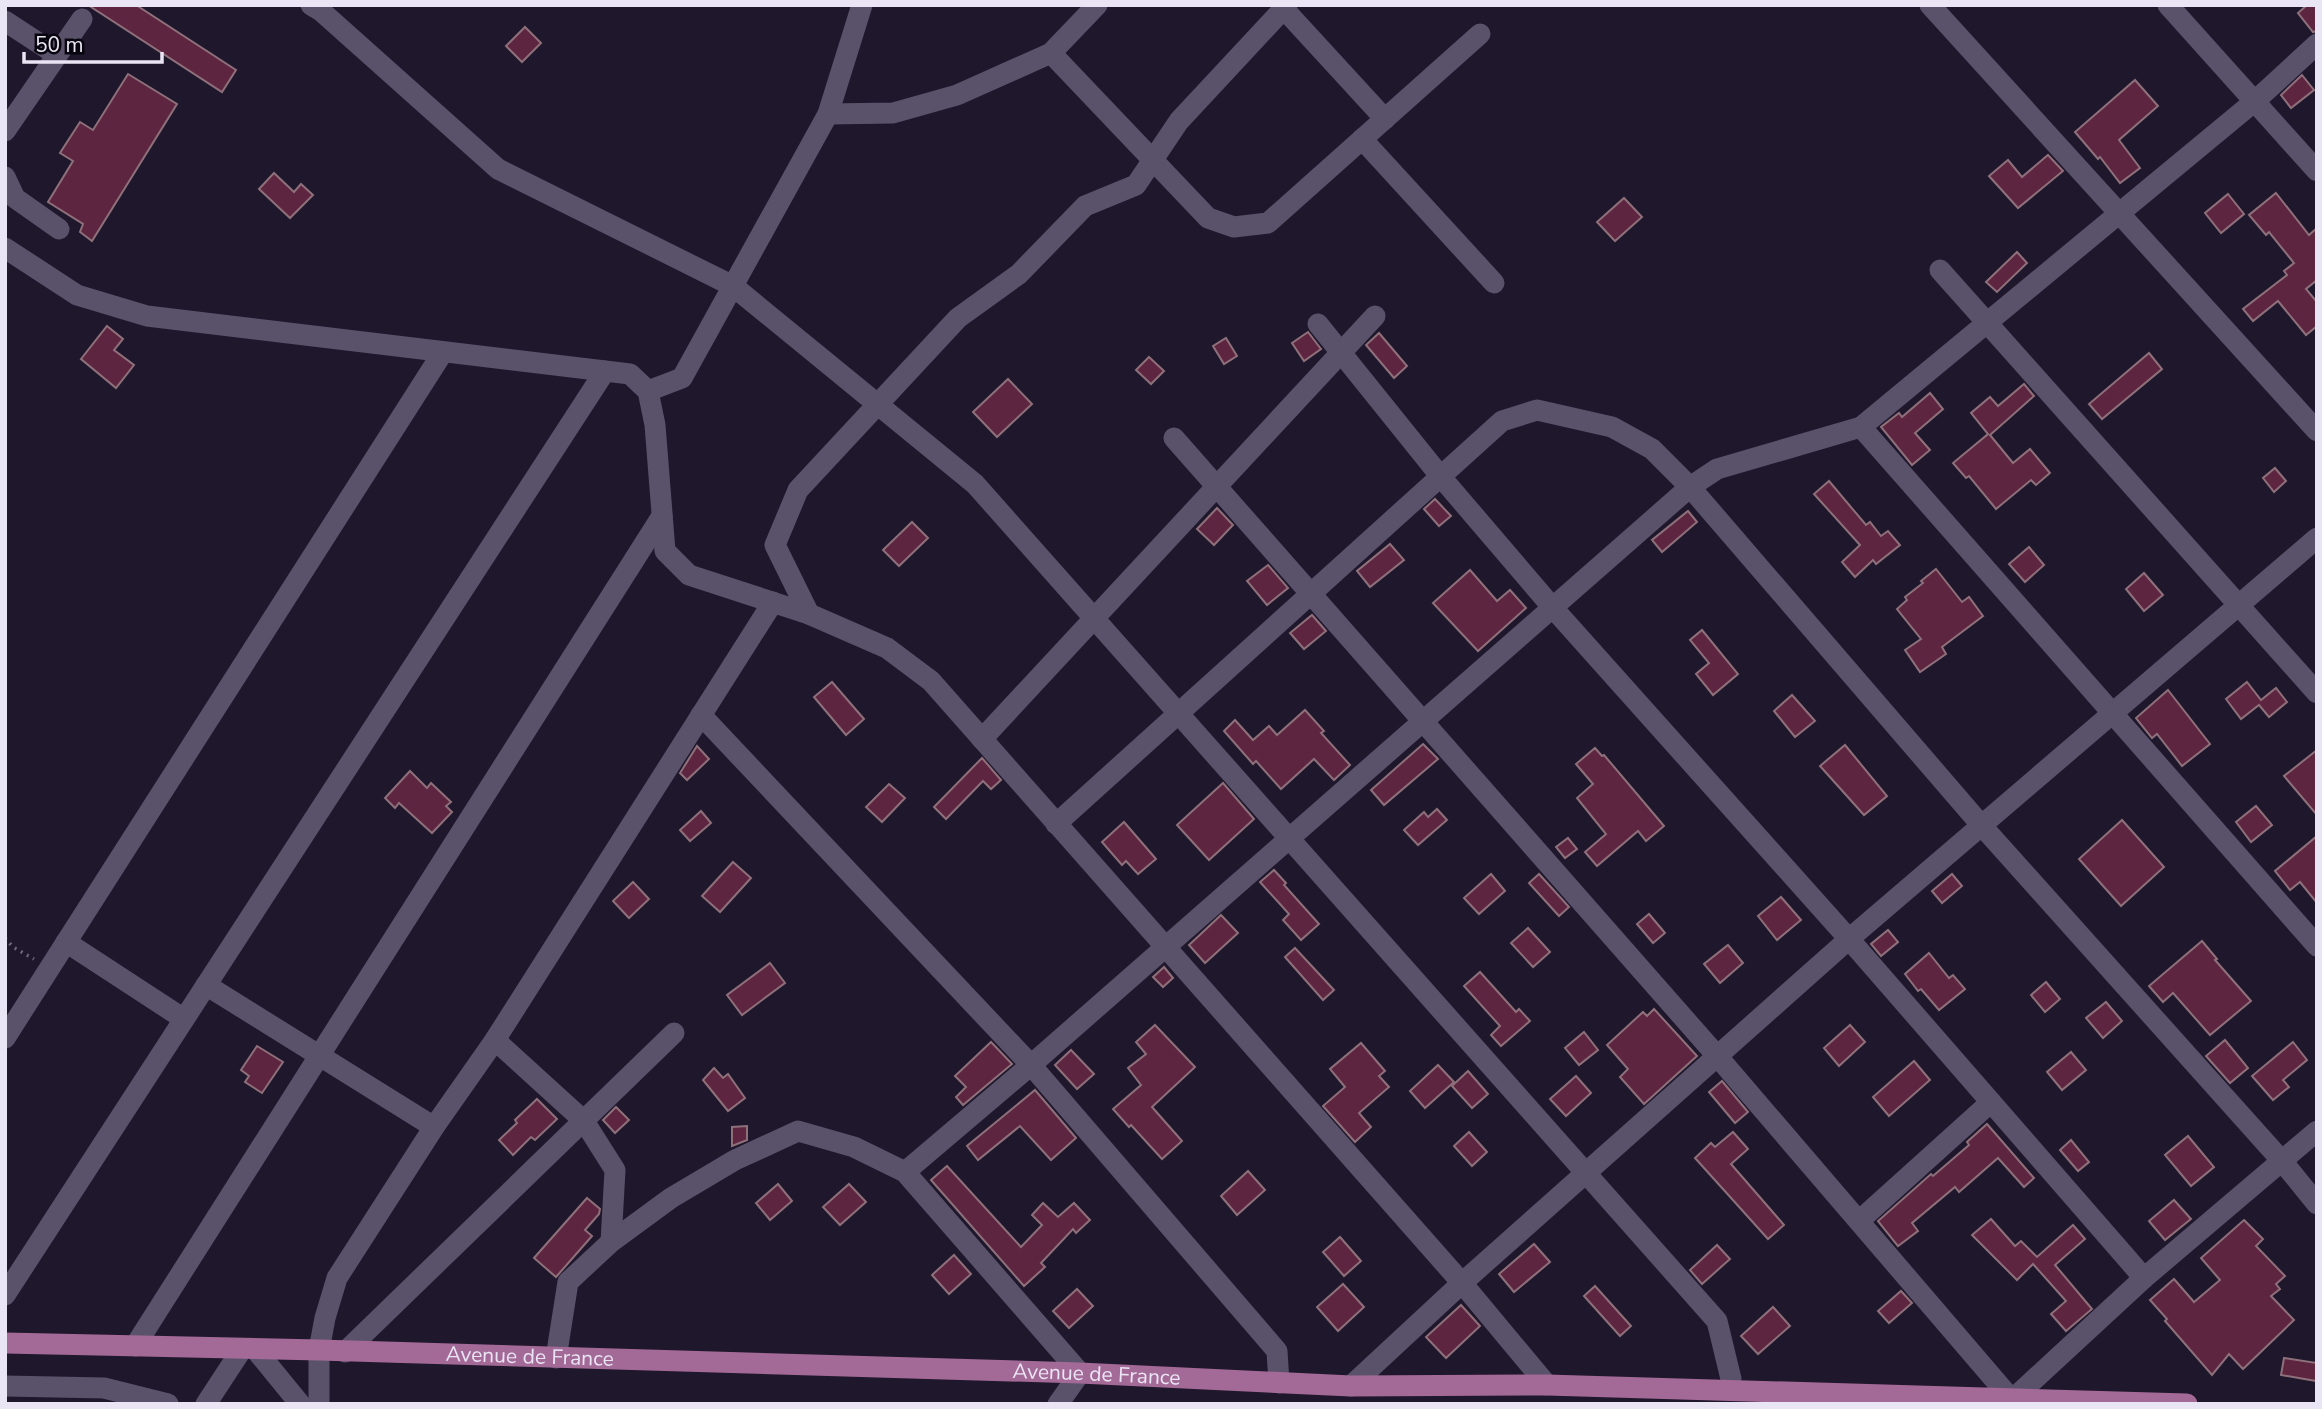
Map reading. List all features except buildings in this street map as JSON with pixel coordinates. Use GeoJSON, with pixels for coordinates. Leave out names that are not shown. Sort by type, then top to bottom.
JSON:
{"type":"FeatureCollection","features":[{"type":"Feature","properties":{"kind":"main road","name":"Avenue de France"},"geometry":{"type":"LineString","coordinates":[[5,1343],[1080,1373],[1351,1386],[1547,1385],[2187,1404]]}},
{"type":"Feature","properties":{"kind":"street"},"geometry":{"type":"LineString","coordinates":[[311,5],[498,169],[733,286],[975,484],[1717,1321],[1731,1379]]}},
{"type":"Feature","properties":{"kind":"street"},"geometry":{"type":"LineString","coordinates":[[648,391],[682,378],[828,114],[862,5]]}},
{"type":"Feature","properties":{"kind":"street"},"geometry":{"type":"LineString","coordinates":[[828,114],[893,113],[957,95],[1051,53],[1097,5]]}},
{"type":"Feature","properties":{"kind":"street"},"geometry":{"type":"LineString","coordinates":[[1930,5],[2317,431]]}},
{"type":"Feature","properties":{"kind":"street"},"geometry":{"type":"LineString","coordinates":[[2168,5],[2317,171]]}},
{"type":"Feature","properties":{"kind":"street"},"geometry":{"type":"LineString","coordinates":[[809,614],[775,545],[798,490],[958,318],[1019,274],[1085,206],[1136,185],[1179,121],[1286,7],[1385,119]]}},
{"type":"Feature","properties":{"kind":"street"},"geometry":{"type":"LineString","coordinates":[[5,131],[82,19]]}},
{"type":"Feature","properties":{"kind":"street"},"geometry":{"type":"LineString","coordinates":[[5,21],[57,55]]}},
{"type":"Feature","properties":{"kind":"street"},"geometry":{"type":"LineString","coordinates":[[1051,53],[1208,218],[1234,227],[1268,223],[1480,34]]}},
{"type":"Feature","properties":{"kind":"street"},"geometry":{"type":"LineString","coordinates":[[905,1172],[1031,1065],[1690,487],[1717,469],[1861,428],[2255,101],[2317,44]]}},
{"type":"Feature","properties":{"kind":"street"},"geometry":{"type":"LineString","coordinates":[[1362,139],[1494,284]]}},
{"type":"Feature","properties":{"kind":"street"},"geometry":{"type":"LineString","coordinates":[[5,177],[15,198],[59,229]]}},
{"type":"Feature","properties":{"kind":"street"},"geometry":{"type":"LineString","coordinates":[[8,254],[77,295],[147,316],[629,374],[648,391],[655,425],[665,551],[689,575],[809,614],[887,648],[931,681],[1462,1283],[1547,1385]]}},
{"type":"Feature","properties":{"kind":"street"},"geometry":{"type":"LineString","coordinates":[[1940,270],[2317,693]]}},
{"type":"Feature","properties":{"kind":"street"},"geometry":{"type":"LineString","coordinates":[[982,739],[1375,316]]}},
{"type":"Feature","properties":{"kind":"street"},"geometry":{"type":"LineString","coordinates":[[1318,324],[1441,477],[1553,608],[1849,939],[2144,1278]]}},
{"type":"Feature","properties":{"kind":"street"},"geometry":{"type":"LineString","coordinates":[[5,1038],[443,352]]}},
{"type":"Feature","properties":{"kind":"street"},"geometry":{"type":"LineString","coordinates":[[5,1295],[604,371]]}},
{"type":"Feature","properties":{"kind":"street"},"geometry":{"type":"LineString","coordinates":[[1056,824],[1502,421],[1537,410],[1612,427],[1652,449],[1690,487],[1982,826],[2283,1161],[2317,1204]]}},
{"type":"Feature","properties":{"kind":"street"},"geometry":{"type":"LineString","coordinates":[[1861,428],[2317,946]]}},
{"type":"Feature","properties":{"kind":"street"},"geometry":{"type":"LineString","coordinates":[[1174,438],[1718,1057],[2012,1400],[2144,1278],[2317,1131]]}},
{"type":"Feature","properties":{"kind":"street"},"geometry":{"type":"LineString","coordinates":[[135,1346],[662,516]]}},
{"type":"Feature","properties":{"kind":"street"},"geometry":{"type":"LineString","coordinates":[[1351,1386],[1462,1283],[1849,939],[2317,537]]}},
{"type":"Feature","properties":{"kind":"street"},"geometry":{"type":"LineString","coordinates":[[319,1404],[319,1350],[337,1278],[434,1127],[495,1040],[773,602]]}},
{"type":"Feature","properties":{"kind":"street"},"geometry":{"type":"LineString","coordinates":[[701,715],[1031,1065],[1278,1351],[1279,1383]]}},
{"type":"Feature","properties":{"kind":"street"},"geometry":{"type":"LineString","coordinates":[[66,942],[184,1019]]}},
{"type":"Feature","properties":{"kind":"street"},"geometry":{"type":"LineString","coordinates":[[206,985],[434,1127]]}},
{"type":"Feature","properties":{"kind":"street"},"geometry":{"type":"LineString","coordinates":[[345,1352],[674,1033]]}},
{"type":"Feature","properties":{"kind":"street"},"geometry":{"type":"LineString","coordinates":[[495,1040],[584,1121],[615,1170],[611,1242]]}},
{"type":"Feature","properties":{"kind":"street"},"geometry":{"type":"LineString","coordinates":[[1859,1221],[1991,1102]]}},
{"type":"Feature","properties":{"kind":"street"},"geometry":{"type":"LineString","coordinates":[[556,1358],[568,1282],[611,1242],[671,1198],[735,1160],[798,1131],[854,1147],[905,1172],[1080,1373],[1058,1404]]}},
{"type":"Feature","properties":{"kind":"street"},"geometry":{"type":"LineString","coordinates":[[206,1404],[248,1349],[300,1404]]}},
{"type":"Feature","properties":{"kind":"street"},"geometry":{"type":"LineString","coordinates":[[5,1386],[104,1388],[168,1404]]}},
{"type":"Feature","properties":{"kind":"path"},"geometry":{"type":"LineString","coordinates":[[5,938],[13,947],[51,966]]}}]}
